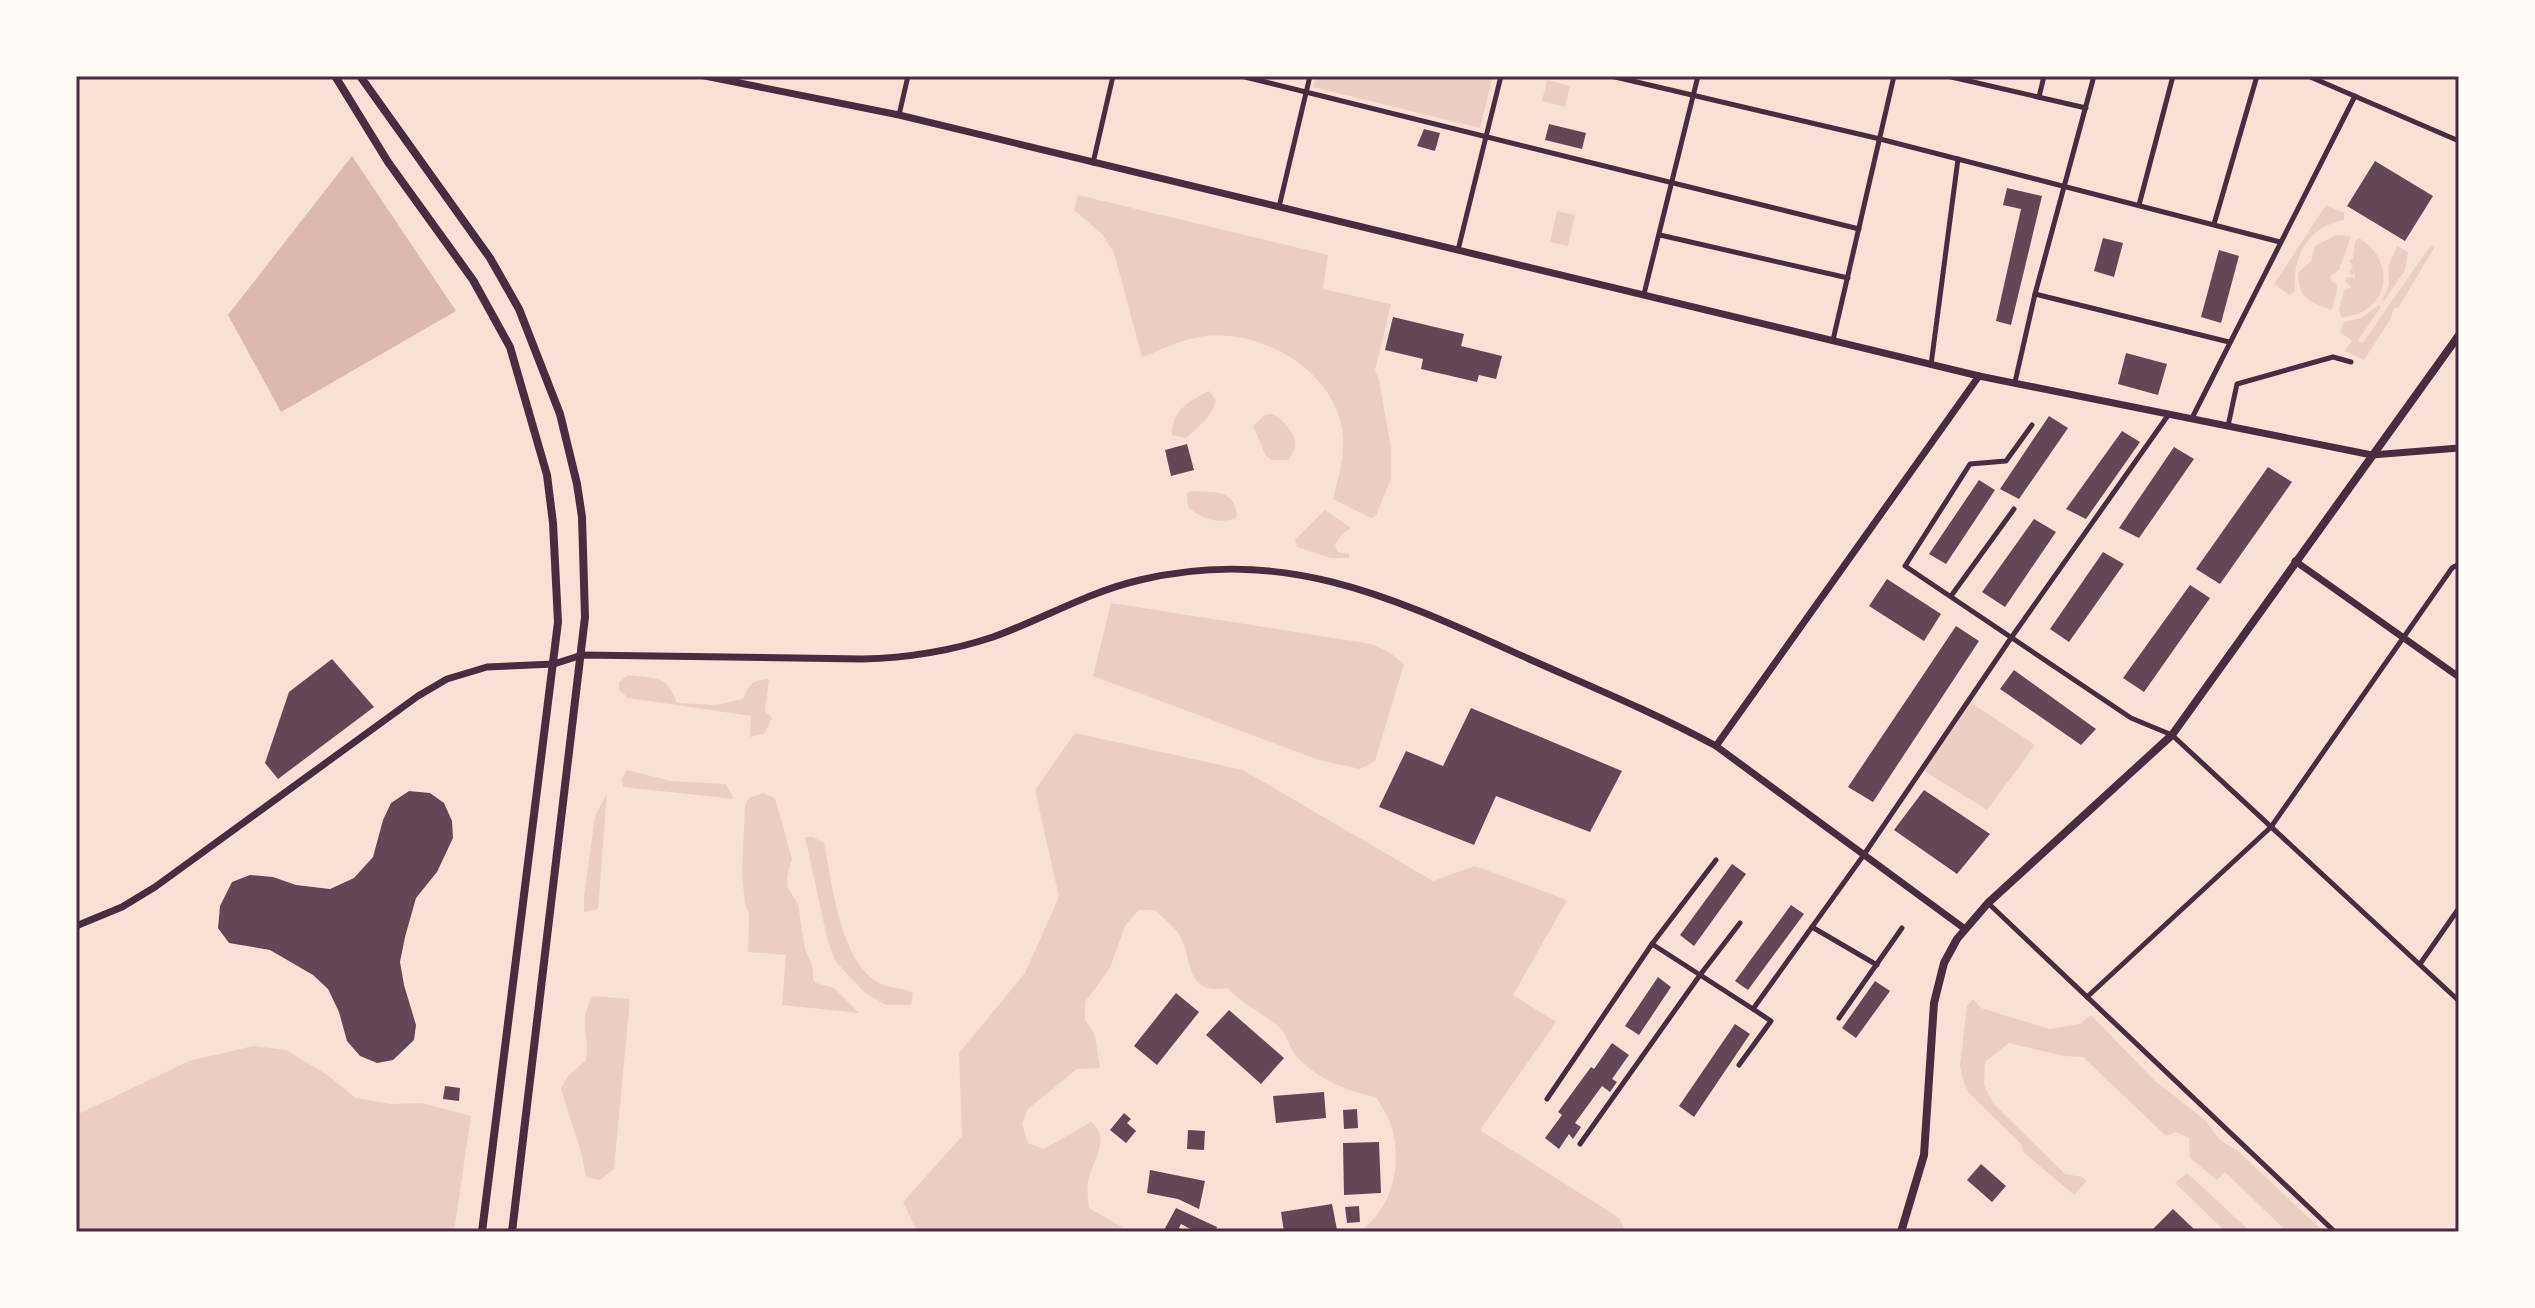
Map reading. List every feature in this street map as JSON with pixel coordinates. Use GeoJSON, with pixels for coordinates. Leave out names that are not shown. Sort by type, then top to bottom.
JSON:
{"type":"FeatureCollection","features":[{"type":"Feature","properties":{"kind":"main road"},"geometry":{"type":"LineString","coordinates":[[335,76],[388,162],[473,280],[510,347],[547,475],[553,523],[558,622],[482,1232]]}},
{"type":"Feature","properties":{"kind":"main road"},"geometry":{"type":"LineString","coordinates":[[360,76],[490,258],[519,309],[560,414],[582,517],[585,617],[582,655],[512,1232]]}},
{"type":"Feature","properties":{"kind":"main road"},"geometry":{"type":"LineString","coordinates":[[1901,1232],[1924,1155],[1934,1003],[1944,963],[1965,929],[1988,903],[2172,735],[2459,335]]}},
{"type":"Feature","properties":{"kind":"street"},"geometry":{"type":"LineString","coordinates":[[705,76],[899,115],[1979,376],[2372,455],[2459,448]]}},
{"type":"Feature","properties":{"kind":"street"},"geometry":{"type":"LineString","coordinates":[[718,76],[729,81]]}},
{"type":"Feature","properties":{"kind":"street"},"geometry":{"type":"LineString","coordinates":[[899,115],[908,76]]}},
{"type":"Feature","properties":{"kind":"street"},"geometry":{"type":"LineString","coordinates":[[1093,163],[1113,76]]}},
{"type":"Feature","properties":{"kind":"street"},"geometry":{"type":"LineString","coordinates":[[1241,76],[1859,229]]}},
{"type":"Feature","properties":{"kind":"street"},"geometry":{"type":"LineString","coordinates":[[1279,207],[1310,76]]}},
{"type":"Feature","properties":{"kind":"street"},"geometry":{"type":"LineString","coordinates":[[1458,250],[1501,76]]}},
{"type":"Feature","properties":{"kind":"street"},"geometry":{"type":"LineString","coordinates":[[1611,76],[1880,139],[2280,242]]}},
{"type":"Feature","properties":{"kind":"street"},"geometry":{"type":"LineString","coordinates":[[1644,294],[1698,76]]}},
{"type":"Feature","properties":{"kind":"street"},"geometry":{"type":"LineString","coordinates":[[1833,340],[1894,76]]}},
{"type":"Feature","properties":{"kind":"street"},"geometry":{"type":"LineString","coordinates":[[1947,76],[2086,108]]}},
{"type":"Feature","properties":{"kind":"street"},"geometry":{"type":"LineString","coordinates":[[2039,97],[2044,76]]}},
{"type":"Feature","properties":{"kind":"street"},"geometry":{"type":"LineString","coordinates":[[2015,382],[2035,294],[2094,76]]}},
{"type":"Feature","properties":{"kind":"street"},"geometry":{"type":"LineString","coordinates":[[2139,205],[2173,76]]}},
{"type":"Feature","properties":{"kind":"street"},"geometry":{"type":"LineString","coordinates":[[2214,224],[2257,76]]}},
{"type":"Feature","properties":{"kind":"street"},"geometry":{"type":"LineString","coordinates":[[2308,76],[2459,141]]}},
{"type":"Feature","properties":{"kind":"street"},"geometry":{"type":"LineString","coordinates":[[2192,418],[2355,96]]}},
{"type":"Feature","properties":{"kind":"street"},"geometry":{"type":"LineString","coordinates":[[1931,365],[1958,159]]}},
{"type":"Feature","properties":{"kind":"street"},"geometry":{"type":"LineString","coordinates":[[1660,235],[1848,278]]}},
{"type":"Feature","properties":{"kind":"street"},"geometry":{"type":"LineString","coordinates":[[2035,294],[2229,342]]}},
{"type":"Feature","properties":{"kind":"street"},"geometry":{"type":"LineString","coordinates":[[2228,426],[2237,384],[2333,357],[2351,362]]}},
{"type":"Feature","properties":{"kind":"street"},"geometry":{"type":"LineString","coordinates":[[1716,746],[1979,376]]}},
{"type":"Feature","properties":{"kind":"street"},"geometry":{"type":"LineString","coordinates":[[1753,1009],[1863,856],[2169,413]]}},
{"type":"Feature","properties":{"kind":"street"},"geometry":{"type":"LineString","coordinates":[[2032,425],[2006,461],[1970,464],[1905,566],[2139,724],[2172,735],[2459,1001]]}},
{"type":"Feature","properties":{"kind":"street"},"geometry":{"type":"LineString","coordinates":[[1951,596],[2014,509]]}},
{"type":"Feature","properties":{"kind":"street"},"geometry":{"type":"LineString","coordinates":[[2295,561],[2459,677]]}},
{"type":"Feature","properties":{"kind":"street"},"geometry":{"type":"LineString","coordinates":[[2087,997],[2271,827],[2452,568],[2459,564]]}},
{"type":"Feature","properties":{"kind":"street"},"geometry":{"type":"LineString","coordinates":[[76,926],[122,907],[155,887],[418,696],[447,679],[487,667],[554,664],[582,655],[862,659],[906,656],[962,646],[995,636],[1084,598],[1135,581],[1200,570],[1274,571],[1324,578],[1416,609],[1673,723],[1716,746],[1965,929]]}},
{"type":"Feature","properties":{"kind":"street"},"geometry":{"type":"LineString","coordinates":[[1547,1099],[1652,944],[1716,860]]}},
{"type":"Feature","properties":{"kind":"street"},"geometry":{"type":"LineString","coordinates":[[1988,903],[2335,1232]]}},
{"type":"Feature","properties":{"kind":"street"},"geometry":{"type":"LineString","coordinates":[[2420,964],[2459,908]]}},
{"type":"Feature","properties":{"kind":"street"},"geometry":{"type":"LineString","coordinates":[[1580,1144],[1740,923]]}},
{"type":"Feature","properties":{"kind":"street"},"geometry":{"type":"LineString","coordinates":[[1812,927],[1877,965]]}},
{"type":"Feature","properties":{"kind":"street"},"geometry":{"type":"LineString","coordinates":[[1839,1018],[1902,928]]}},
{"type":"Feature","properties":{"kind":"street"},"geometry":{"type":"LineString","coordinates":[[1652,944],[1771,1021],[1739,1065]]}},
{"type":"Feature","properties":{"kind":"shaded area"},"geometry":{"type":"Polygon","coordinates":[[[1316,76],[1493,76],[1480,128],[1313,87],[1316,76]]]}},
{"type":"Feature","properties":{"kind":"shaded area"},"geometry":{"type":"Polygon","coordinates":[[[1547,80],[1570,86],[1565,107],[1542,101],[1547,80]]]}},
{"type":"Feature","properties":{"kind":"shaded area"},"geometry":{"type":"Polygon","coordinates":[[[352,156],[456,311],[281,412],[228,315],[352,156]]]}},
{"type":"Feature","properties":{"kind":"shaded area"},"geometry":{"type":"Polygon","coordinates":[[[1078,195],[1328,255],[1323,289],[1391,304],[1375,371],[1391,448],[1391,478],[1376,516],[1371,518],[1333,499],[1343,445],[1338,414],[1314,376],[1296,361],[1275,349],[1230,336],[1191,339],[1142,357],[1114,253],[1102,234],[1074,210],[1078,195]]]}},
{"type":"Feature","properties":{"kind":"shaded area"},"geometry":{"type":"Polygon","coordinates":[[[2326,205],[2344,213],[2344,220],[2321,229],[2305,245],[2296,266],[2295,291],[2289,295],[2274,284],[2326,205]]]}},
{"type":"Feature","properties":{"kind":"shaded area"},"geometry":{"type":"Polygon","coordinates":[[[1557,211],[1575,215],[1568,246],[1550,242],[1557,211]]]}},
{"type":"Feature","properties":{"kind":"shaded area"},"geometry":{"type":"Polygon","coordinates":[[[2336,235],[2350,236],[2350,239],[2339,270],[2330,276],[2332,282],[2338,285],[2330,310],[2306,298],[2300,288],[2298,273],[2311,261],[2315,246],[2336,235]]]}},
{"type":"Feature","properties":{"kind":"shaded area"},"geometry":{"type":"Polygon","coordinates":[[[2359,238],[2372,248],[2380,260],[2383,286],[2369,307],[2357,314],[2341,317],[2339,309],[2344,291],[2351,287],[2345,281],[2347,277],[2355,278],[2355,274],[2351,275],[2349,271],[2353,267],[2349,261],[2353,258],[2355,241],[2359,238]]]}},
{"type":"Feature","properties":{"kind":"shaded area"},"geometry":{"type":"Polygon","coordinates":[[[2431,245],[2434,248],[2364,360],[2345,351],[2352,341],[2340,332],[2344,322],[2361,318],[2379,305],[2381,307],[2358,340],[2362,344],[2431,245]]]}},
{"type":"Feature","properties":{"kind":"shaded area"},"geometry":{"type":"Polygon","coordinates":[[[2397,246],[2408,252],[2405,270],[2384,301],[2389,285],[2388,267],[2397,246]]]}},
{"type":"Feature","properties":{"kind":"shaded area"},"geometry":{"type":"Polygon","coordinates":[[[1209,391],[1216,401],[1208,417],[1186,438],[1172,435],[1178,413],[1209,391]]]}},
{"type":"Feature","properties":{"kind":"shaded area"},"geometry":{"type":"Polygon","coordinates":[[[1272,414],[1284,423],[1294,437],[1295,447],[1289,460],[1272,460],[1266,456],[1253,426],[1265,415],[1272,414]]]}},
{"type":"Feature","properties":{"kind":"shaded area"},"geometry":{"type":"Polygon","coordinates":[[[1187,493],[1227,496],[1235,506],[1235,519],[1215,521],[1199,515],[1188,507],[1187,493]]]}},
{"type":"Feature","properties":{"kind":"shaded area"},"geometry":{"type":"Polygon","coordinates":[[[1325,510],[1351,528],[1341,535],[1335,545],[1338,552],[1349,554],[1349,558],[1331,558],[1297,547],[1295,540],[1325,510]]]}},
{"type":"Feature","properties":{"kind":"shaded area"},"geometry":{"type":"Polygon","coordinates":[[[1111,603],[1372,644],[1389,652],[1404,664],[1375,761],[1360,769],[1319,760],[1093,676],[1111,603]]]}},
{"type":"Feature","properties":{"kind":"shaded area"},"geometry":{"type":"Polygon","coordinates":[[[629,675],[664,682],[677,703],[716,705],[743,699],[752,684],[769,679],[765,711],[772,718],[764,734],[750,737],[751,716],[628,698],[619,690],[619,682],[629,675]]]}},
{"type":"Feature","properties":{"kind":"shaded area"},"geometry":{"type":"Polygon","coordinates":[[[1970,702],[2035,745],[1987,810],[1923,770],[1970,702]]]}},
{"type":"Feature","properties":{"kind":"shaded area"},"geometry":{"type":"Polygon","coordinates":[[[1075,733],[1243,770],[1433,881],[1475,866],[1567,900],[1513,995],[1556,1022],[1480,1130],[1619,1218],[1626,1232],[1359,1232],[1380,1211],[1395,1169],[1391,1125],[1376,1097],[1342,1087],[1320,1076],[1294,1053],[1283,1031],[1272,1021],[1227,988],[1203,986],[1192,972],[1176,930],[1155,910],[1139,910],[1125,926],[1110,968],[1085,1002],[1085,1019],[1095,1036],[1100,1068],[1077,1069],[1028,1109],[1022,1123],[1028,1143],[1044,1149],[1091,1122],[1100,1135],[1100,1143],[1088,1182],[1089,1208],[1131,1232],[917,1232],[903,1202],[962,1136],[959,1053],[1025,973],[1059,897],[1035,790],[1075,733]]]}},
{"type":"Feature","properties":{"kind":"shaded area"},"geometry":{"type":"Polygon","coordinates":[[[627,770],[671,781],[726,784],[734,799],[623,787],[622,779],[627,770]]]}},
{"type":"Feature","properties":{"kind":"shaded area"},"geometry":{"type":"Polygon","coordinates":[[[607,793],[598,909],[584,912],[595,816],[607,793]]]}},
{"type":"Feature","properties":{"kind":"shaded area"},"geometry":{"type":"Polygon","coordinates":[[[763,793],[775,798],[792,859],[787,877],[788,888],[798,904],[813,979],[816,983],[834,988],[859,1013],[782,1005],[786,955],[748,952],[749,914],[745,905],[742,872],[745,805],[749,798],[763,793]]]}},
{"type":"Feature","properties":{"kind":"shaded area"},"geometry":{"type":"Polygon","coordinates":[[[805,837],[813,837],[824,843],[839,916],[861,967],[879,983],[913,993],[911,1005],[886,1005],[864,992],[836,962],[828,942],[805,837]]]}},
{"type":"Feature","properties":{"kind":"shaded area"},"geometry":{"type":"Polygon","coordinates":[[[593,996],[630,999],[614,1169],[600,1180],[586,1177],[561,1089],[567,1077],[586,1060],[585,1020],[593,996]]]}},
{"type":"Feature","properties":{"kind":"shaded area"},"geometry":{"type":"Polygon","coordinates":[[[1973,999],[1981,1008],[2049,1029],[2080,1024],[2091,1015],[2155,1081],[2205,1120],[2219,1139],[2239,1152],[2324,1232],[2287,1232],[2225,1172],[2217,1180],[2190,1158],[2189,1138],[2176,1132],[2166,1136],[2083,1057],[2064,1056],[2009,1043],[1985,1062],[1984,1085],[1993,1103],[2065,1174],[2087,1181],[2074,1195],[2023,1152],[2022,1145],[1969,1093],[1960,1066],[1967,1006],[1973,999]]]}},
{"type":"Feature","properties":{"kind":"shaded area"},"geometry":{"type":"Polygon","coordinates":[[[253,1046],[286,1050],[326,1074],[356,1098],[390,1104],[422,1103],[471,1116],[454,1232],[76,1232],[76,1115],[189,1061],[253,1046]]]}},
{"type":"Feature","properties":{"kind":"shaded area"},"geometry":{"type":"Polygon","coordinates":[[[2187,1173],[2251,1232],[2226,1232],[2175,1183],[2187,1173]]]}},
{"type":"Feature","properties":{"kind":"building"},"geometry":{"type":"Polygon","coordinates":[[[1549,124],[1586,133],[1582,149],[1545,140],[1549,124]]]}},
{"type":"Feature","properties":{"kind":"building"},"geometry":{"type":"Polygon","coordinates":[[[1424,129],[1440,133],[1435,151],[1417,146],[1424,129]]]}},
{"type":"Feature","properties":{"kind":"building"},"geometry":{"type":"Polygon","coordinates":[[[2375,161],[2433,196],[2405,241],[2347,206],[2375,161]]]}},
{"type":"Feature","properties":{"kind":"building"},"geometry":{"type":"Polygon","coordinates":[[[2007,188],[2042,196],[2011,325],[1996,321],[2021,209],[2003,205],[2007,188]]]}},
{"type":"Feature","properties":{"kind":"building"},"geometry":{"type":"Polygon","coordinates":[[[2103,238],[2123,243],[2114,277],[2094,271],[2103,238]]]}},
{"type":"Feature","properties":{"kind":"building"},"geometry":{"type":"Polygon","coordinates":[[[2219,250],[2239,256],[2221,323],[2201,317],[2219,250]]]}},
{"type":"Feature","properties":{"kind":"building"},"geometry":{"type":"Polygon","coordinates":[[[1393,317],[1464,334],[1461,346],[1502,356],[1496,379],[1479,375],[1477,382],[1421,369],[1423,359],[1385,350],[1393,317]]]}},
{"type":"Feature","properties":{"kind":"building"},"geometry":{"type":"Polygon","coordinates":[[[2126,353],[2167,364],[2158,395],[2118,384],[2126,353]]]}},
{"type":"Feature","properties":{"kind":"building"},"geometry":{"type":"Polygon","coordinates":[[[2049,416],[2068,428],[2019,499],[2000,489],[2049,416]]]}},
{"type":"Feature","properties":{"kind":"building"},"geometry":{"type":"Polygon","coordinates":[[[2122,431],[2140,442],[2086,519],[2066,509],[2122,431]]]}},
{"type":"Feature","properties":{"kind":"building"},"geometry":{"type":"Polygon","coordinates":[[[1187,444],[1194,470],[1171,476],[1165,450],[1187,444]]]}},
{"type":"Feature","properties":{"kind":"building"},"geometry":{"type":"Polygon","coordinates":[[[2174,447],[2194,459],[2139,538],[2119,528],[2174,447]]]}},
{"type":"Feature","properties":{"kind":"building"},"geometry":{"type":"Polygon","coordinates":[[[2268,467],[2292,482],[2220,584],[2196,569],[2268,467]]]}},
{"type":"Feature","properties":{"kind":"building"},"geometry":{"type":"Polygon","coordinates":[[[1979,480],[1995,490],[1946,564],[1929,554],[1979,480]]]}},
{"type":"Feature","properties":{"kind":"building"},"geometry":{"type":"Polygon","coordinates":[[[2034,519],[2056,532],[2005,607],[1982,592],[2034,519]]]}},
{"type":"Feature","properties":{"kind":"building"},"geometry":{"type":"Polygon","coordinates":[[[2103,552],[2124,564],[2069,642],[2050,629],[2103,552]]]}},
{"type":"Feature","properties":{"kind":"building"},"geometry":{"type":"Polygon","coordinates":[[[1887,579],[1941,614],[1924,641],[1869,606],[1887,579]]]}},
{"type":"Feature","properties":{"kind":"building"},"geometry":{"type":"Polygon","coordinates":[[[2190,585],[2210,598],[2144,692],[2123,678],[2190,585]]]}},
{"type":"Feature","properties":{"kind":"building"},"geometry":{"type":"Polygon","coordinates":[[[1956,626],[1979,641],[1873,802],[1848,787],[1956,626]]]}},
{"type":"Feature","properties":{"kind":"building"},"geometry":{"type":"Polygon","coordinates":[[[332,659],[374,707],[278,779],[265,763],[289,692],[332,659]]]}},
{"type":"Feature","properties":{"kind":"building"},"geometry":{"type":"Polygon","coordinates":[[[2014,670],[2096,729],[2081,745],[2000,689],[2014,670]]]}},
{"type":"Feature","properties":{"kind":"building"},"geometry":{"type":"Polygon","coordinates":[[[1471,708],[1622,771],[1590,832],[1496,796],[1474,845],[1379,807],[1406,751],[1443,766],[1471,708]]]}},
{"type":"Feature","properties":{"kind":"building"},"geometry":{"type":"Polygon","coordinates":[[[1924,790],[1990,834],[1957,874],[1894,830],[1924,790]]]}},
{"type":"Feature","properties":{"kind":"building"},"geometry":{"type":"Polygon","coordinates":[[[409,791],[430,793],[444,803],[452,821],[453,838],[437,872],[416,898],[400,962],[416,1025],[414,1040],[393,1060],[377,1063],[360,1056],[347,1041],[339,1012],[328,989],[313,975],[270,950],[229,943],[218,928],[220,906],[232,882],[250,875],[330,889],[354,878],[373,857],[391,803],[409,791]]]}},
{"type":"Feature","properties":{"kind":"building"},"geometry":{"type":"Polygon","coordinates":[[[1732,864],[1746,874],[1694,946],[1680,935],[1732,864]]]}},
{"type":"Feature","properties":{"kind":"building"},"geometry":{"type":"Polygon","coordinates":[[[1791,905],[1804,914],[1748,990],[1735,981],[1791,905]]]}},
{"type":"Feature","properties":{"kind":"building"},"geometry":{"type":"Polygon","coordinates":[[[1658,977],[1671,987],[1639,1035],[1625,1026],[1658,977]]]}},
{"type":"Feature","properties":{"kind":"building"},"geometry":{"type":"Polygon","coordinates":[[[1875,981],[1890,991],[1856,1038],[1842,1028],[1875,981]]]}},
{"type":"Feature","properties":{"kind":"building"},"geometry":{"type":"Polygon","coordinates":[[[1176,993],[1199,1012],[1157,1065],[1134,1046],[1176,993]]]}},
{"type":"Feature","properties":{"kind":"building"},"geometry":{"type":"Polygon","coordinates":[[[1229,1010],[1284,1058],[1261,1084],[1206,1035],[1229,1010]]]}},
{"type":"Feature","properties":{"kind":"building"},"geometry":{"type":"Polygon","coordinates":[[[1735,1024],[1750,1034],[1694,1117],[1679,1106],[1735,1024]]]}},
{"type":"Feature","properties":{"kind":"building"},"geometry":{"type":"Polygon","coordinates":[[[1612,1043],[1629,1055],[1612,1079],[1617,1082],[1610,1092],[1602,1086],[1575,1123],[1581,1127],[1573,1139],[1569,1134],[1559,1149],[1545,1138],[1562,1115],[1558,1112],[1612,1043]]]}},
{"type":"Feature","properties":{"kind":"building"},"geometry":{"type":"Polygon","coordinates":[[[445,1086],[460,1088],[459,1101],[443,1099],[445,1086]]]}},
{"type":"Feature","properties":{"kind":"building"},"geometry":{"type":"Polygon","coordinates":[[[1324,1092],[1326,1118],[1276,1123],[1273,1096],[1324,1092]]]}},
{"type":"Feature","properties":{"kind":"building"},"geometry":{"type":"Polygon","coordinates":[[[1357,1109],[1358,1128],[1344,1129],[1343,1110],[1357,1109]]]}},
{"type":"Feature","properties":{"kind":"building"},"geometry":{"type":"Polygon","coordinates":[[[1124,1113],[1131,1119],[1127,1123],[1136,1131],[1126,1143],[1110,1130],[1124,1113]]]}},
{"type":"Feature","properties":{"kind":"building"},"geometry":{"type":"Polygon","coordinates":[[[1188,1130],[1205,1131],[1204,1150],[1187,1149],[1188,1130]]]}},
{"type":"Feature","properties":{"kind":"building"},"geometry":{"type":"Polygon","coordinates":[[[1379,1142],[1381,1193],[1344,1195],[1343,1143],[1379,1142]]]}},
{"type":"Feature","properties":{"kind":"building"},"geometry":{"type":"Polygon","coordinates":[[[1981,1164],[2006,1186],[1992,1202],[1967,1180],[1981,1164]]]}},
{"type":"Feature","properties":{"kind":"building"},"geometry":{"type":"Polygon","coordinates":[[[1150,1170],[1205,1181],[1199,1209],[1178,1199],[1147,1193],[1150,1170]]]}},
{"type":"Feature","properties":{"kind":"building"},"geometry":{"type":"Polygon","coordinates":[[[1332,1204],[1337,1230],[1284,1232],[1281,1212],[1332,1204]]]}},
{"type":"Feature","properties":{"kind":"building"},"geometry":{"type":"Polygon","coordinates":[[[1359,1206],[1360,1222],[1347,1223],[1345,1207],[1359,1206]]]}},
{"type":"Feature","properties":{"kind":"building"},"geometry":{"type":"Polygon","coordinates":[[[1176,1208],[1217,1227],[1215,1232],[1196,1232],[1181,1224],[1179,1228],[1188,1232],[1163,1232],[1176,1208]]]}},
{"type":"Feature","properties":{"kind":"building"},"geometry":{"type":"Polygon","coordinates":[[[2173,1209],[2197,1232],[2150,1232],[2173,1209]]]}}]}
